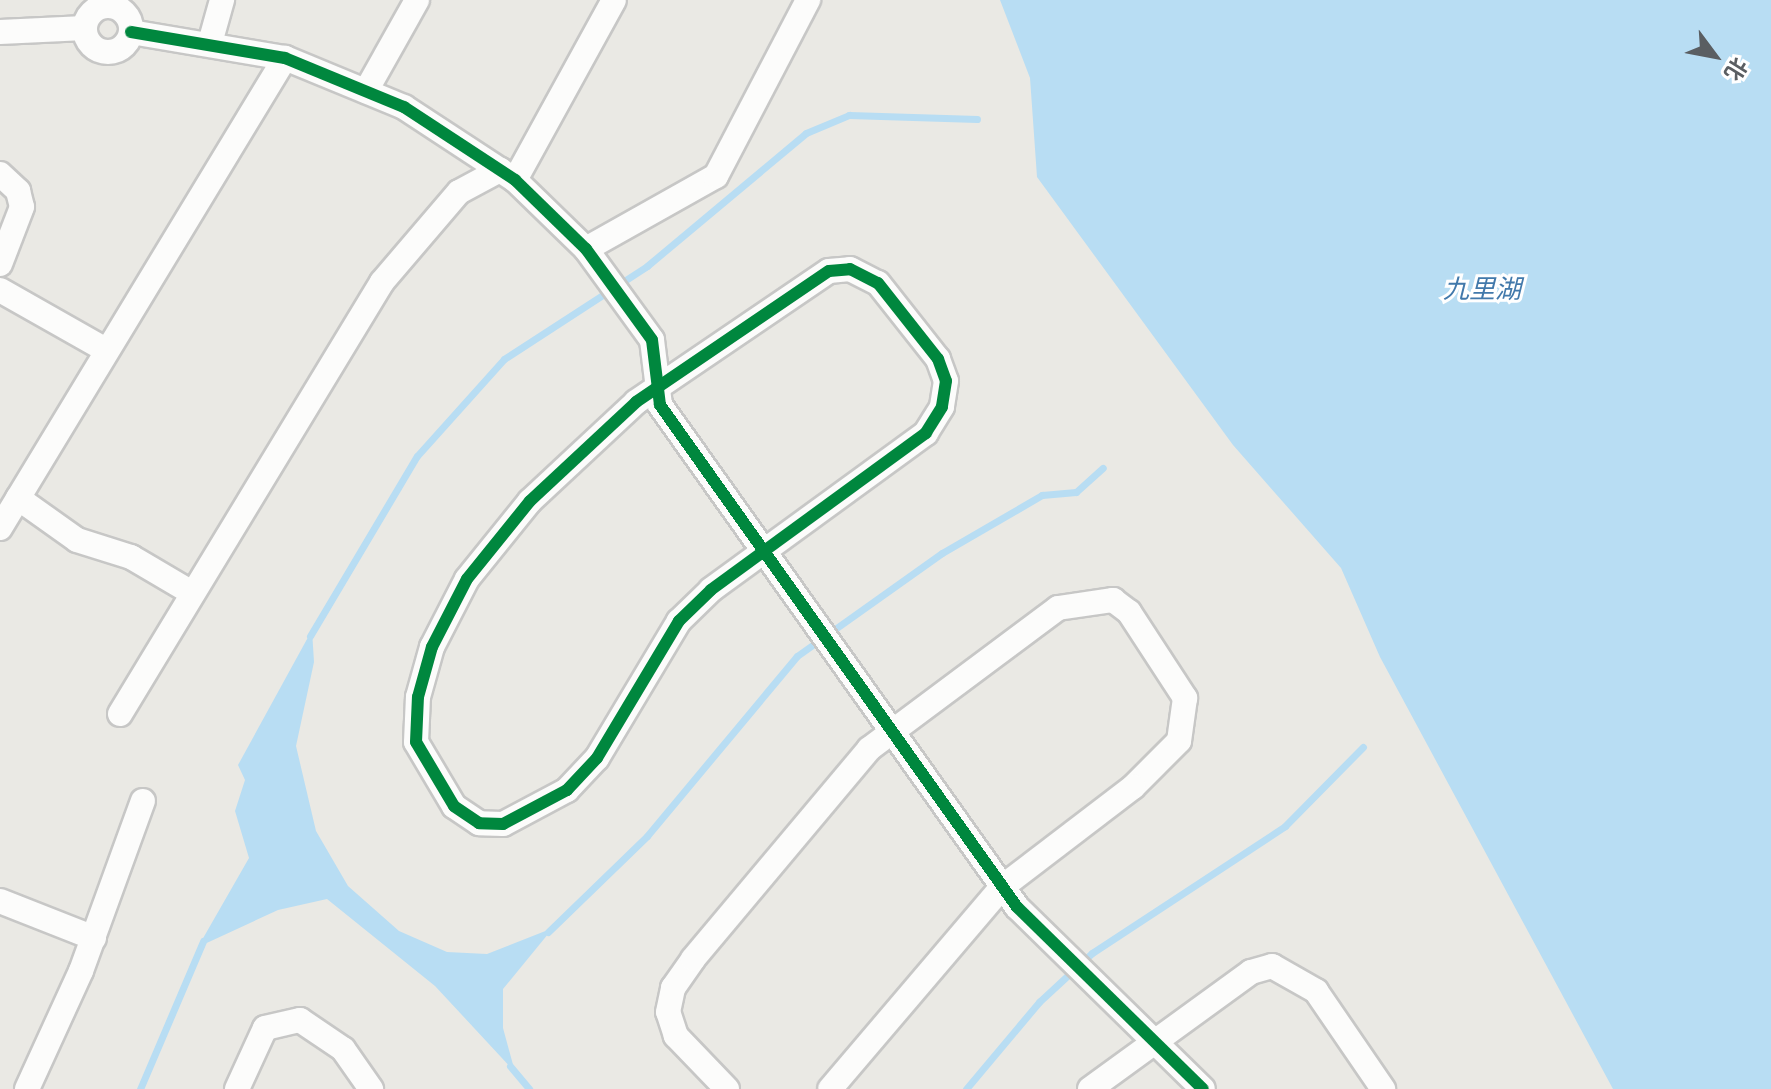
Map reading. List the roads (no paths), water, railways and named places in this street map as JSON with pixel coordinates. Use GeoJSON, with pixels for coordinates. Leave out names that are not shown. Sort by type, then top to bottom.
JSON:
{"type":"FeatureCollection","features":[{"type":"Feature","properties":{"kind":"street"},"geometry":{"type":"LineString","coordinates":[[210,43],[222,0]]}},
{"type":"Feature","properties":{"kind":"street"},"geometry":{"type":"LineString","coordinates":[[366,91],[417,0]]}},
{"type":"Feature","properties":{"kind":"street"},"geometry":{"type":"LineString","coordinates":[[120,714],[382,282],[459,192],[507,175],[614,0]]}},
{"type":"Feature","properties":{"kind":"street"},"geometry":{"type":"LineString","coordinates":[[586,249],[716,176],[808,0]]}},
{"type":"Feature","properties":{"kind":"street"},"geometry":{"type":"LineString","coordinates":[[85,28],[96,10],[116,4],[131,32]]}},
{"type":"Feature","properties":{"kind":"street"},"geometry":{"type":"LineString","coordinates":[[85,28],[95,48],[110,52],[131,32]]}},
{"type":"Feature","properties":{"kind":"street"},"geometry":{"type":"LineString","coordinates":[[0,32],[85,28]]}},
{"type":"Feature","properties":{"kind":"street"},"geometry":{"type":"LineString","coordinates":[[131,32],[285,58],[404,107],[507,175],[586,249],[652,340],[660,405],[1002,887],[1077,967],[1203,1089]]}},
{"type":"Feature","properties":{"kind":"street"},"geometry":{"type":"LineString","coordinates":[[0,528],[285,58]]}},
{"type":"Feature","properties":{"kind":"street"},"geometry":{"type":"LineString","coordinates":[[0,174],[18,191],[22,207],[0,264]]}},
{"type":"Feature","properties":{"kind":"street"},"geometry":{"type":"LineString","coordinates":[[850,269],[878,283],[938,359],[946,381],[942,407],[926,433],[763,550],[679,621],[597,758],[533,813],[479,823],[432,780],[416,742],[418,697],[432,647],[467,579],[530,501],[658,390],[829,271],[850,269]]}},
{"type":"Feature","properties":{"kind":"street"},"geometry":{"type":"LineString","coordinates":[[0,290],[106,350]]}},
{"type":"Feature","properties":{"kind":"street"},"geometry":{"type":"LineString","coordinates":[[18,498],[77,540],[131,557],[192,593]]}},
{"type":"Feature","properties":{"kind":"street"},"geometry":{"type":"LineString","coordinates":[[727,1089],[676,1036],[668,1012],[673,988],[793,837],[891,730],[1058,608],[1091,600],[1113,600],[1129,612],[1171,670],[1188,716],[1165,761],[1002,887],[830,1089]]}},
{"type":"Feature","properties":{"kind":"street"},"geometry":{"type":"LineString","coordinates":[[27,1089],[94,938],[143,801]]}},
{"type":"Feature","properties":{"kind":"street"},"geometry":{"type":"LineString","coordinates":[[0,901],[94,938]]}},
{"type":"Feature","properties":{"kind":"street"},"geometry":{"type":"LineString","coordinates":[[1090,1089],[1251,972],[1272,966],[1316,991],[1383,1089]]}},
{"type":"Feature","properties":{"kind":"street"},"geometry":{"type":"LineString","coordinates":[[237,1089],[252,1044],[281,1020],[300,1020],[323,1034],[358,1084]]}},
{"type":"Feature","properties":{"kind":"water","name":"九里湖"},"geometry":{"type":"Polygon","coordinates":[[[1000,0],[1771,0],[1771,1089],[1613,1089],[1380,657],[1341,568],[1233,445],[1037,177],[1030,78],[1000,0]]]}},
{"type":"Feature","properties":{"kind":"water"},"geometry":{"type":"Polygon","coordinates":[[[312,630],[314,662],[296,746],[316,831],[348,886],[399,931],[447,952],[487,954],[553,928],[503,989],[503,1028],[515,1072],[435,986],[327,899],[278,910],[198,947],[249,858],[235,811],[245,780],[238,765],[312,630]]]}},
{"type":"Feature","properties":{"kind":"waterway"},"geometry":{"type":"LineString","coordinates":[[310,636],[417,456],[504,359],[647,266],[806,133],[849,115],[977,119]]}},
{"type":"Feature","properties":{"kind":"waterway"},"geometry":{"type":"LineString","coordinates":[[548,932],[647,836],[797,656],[942,553],[1042,495],[1076,492],[1103,468]]}},
{"type":"Feature","properties":{"kind":"waterway"},"geometry":{"type":"LineString","coordinates":[[966,1089],[1039,1002],[1092,953],[1285,826],[1363,747]]}},
{"type":"Feature","properties":{"kind":"waterway"},"geometry":{"type":"LineString","coordinates":[[140,1089],[203,941]]}},
{"type":"Feature","properties":{"kind":"waterway"},"geometry":{"type":"LineString","coordinates":[[510,1066],[529,1089]]}}]}
